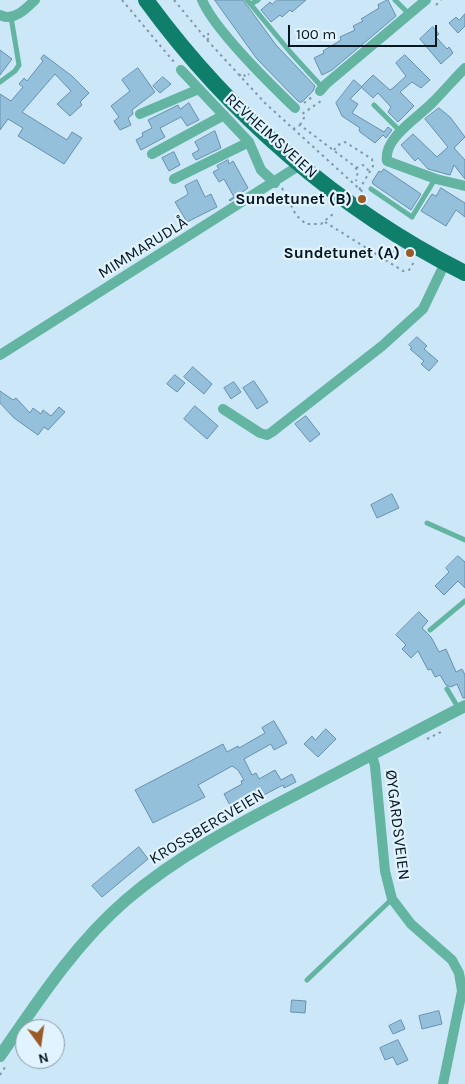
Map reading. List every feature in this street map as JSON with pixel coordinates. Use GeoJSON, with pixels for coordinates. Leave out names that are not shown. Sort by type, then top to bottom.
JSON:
{"type":"FeatureCollection","features":[{"type":"Feature","properties":{"kind":"main road","name":"REVHEIMSVEIEN"},"geometry":{"type":"LineString","coordinates":[[146,0],[182,46],[224,94],[300,165],[362,212],[445,263],[465,273]]}},
{"type":"Feature","properties":{"kind":"street"},"geometry":{"type":"LineString","coordinates":[[0,15],[12,17],[19,14],[35,0]]}},
{"type":"Feature","properties":{"kind":"street"},"geometry":{"type":"LineString","coordinates":[[202,0],[206,10],[280,100],[295,108]]}},
{"type":"Feature","properties":{"kind":"street"},"geometry":{"type":"LineString","coordinates":[[322,90],[426,0]]}},
{"type":"Feature","properties":{"kind":"street"},"geometry":{"type":"LineString","coordinates":[[465,68],[434,102],[400,131],[387,151],[387,160],[436,179],[465,186]]}},
{"type":"Feature","properties":{"kind":"street","name":"REVHEIMSVEIEN"},"geometry":{"type":"LineString","coordinates":[[181,70],[249,142],[261,170],[278,185]]}},
{"type":"Feature","properties":{"kind":"street"},"geometry":{"type":"LineString","coordinates":[[140,114],[199,90]]}},
{"type":"Feature","properties":{"kind":"street"},"geometry":{"type":"LineString","coordinates":[[152,154],[224,115]]}},
{"type":"Feature","properties":{"kind":"street"},"geometry":{"type":"LineString","coordinates":[[174,179],[249,142]]}},
{"type":"Feature","properties":{"kind":"street","name":"MIMMARUDLÅ"},"geometry":{"type":"LineString","coordinates":[[0,355],[278,185],[300,165]]}},
{"type":"Feature","properties":{"kind":"street"},"geometry":{"type":"LineString","coordinates":[[223,409],[260,433],[267,435],[272,432],[382,346],[423,310],[445,263]]}},
{"type":"Feature","properties":{"kind":"street","name":"KROSSBERGVEIEN"},"geometry":{"type":"LineString","coordinates":[[0,1056],[79,949],[126,900],[165,869],[213,839],[462,708]]}},
{"type":"Feature","properties":{"kind":"street","name":"ØYGARDSVEIEN"},"geometry":{"type":"LineString","coordinates":[[372,755],[377,780],[385,871],[392,899],[411,924],[452,960],[459,973],[463,991],[443,1084]]}},
{"type":"Feature","properties":{"kind":"lane"},"geometry":{"type":"LineString","coordinates":[[258,0],[249,2],[322,90]]}},
{"type":"Feature","properties":{"kind":"lane"},"geometry":{"type":"LineString","coordinates":[[395,0],[409,15]]}},
{"type":"Feature","properties":{"kind":"lane"},"geometry":{"type":"LineString","coordinates":[[0,82],[16,71],[19,65],[12,17]]}},
{"type":"Feature","properties":{"kind":"lane"},"geometry":{"type":"LineString","coordinates":[[374,105],[400,131]]}},
{"type":"Feature","properties":{"kind":"lane"},"geometry":{"type":"LineString","coordinates":[[371,189],[412,217],[436,179]]}},
{"type":"Feature","properties":{"kind":"lane"},"geometry":{"type":"LineString","coordinates":[[427,523],[465,540]]}},
{"type":"Feature","properties":{"kind":"lane"},"geometry":{"type":"LineString","coordinates":[[430,630],[465,601]]}},
{"type":"Feature","properties":{"kind":"lane","name":"KROSSBERGVEIEN"},"geometry":{"type":"LineString","coordinates":[[447,689],[462,708]]}},
{"type":"Feature","properties":{"kind":"lane","name":"ØYGARDSVEIEN"},"geometry":{"type":"LineString","coordinates":[[307,980],[392,899]]}},
{"type":"Feature","properties":{"kind":"path"},"geometry":{"type":"LineString","coordinates":[[122,0],[181,70]]}},
{"type":"Feature","properties":{"kind":"path"},"geometry":{"type":"LineString","coordinates":[[175,1],[239,76],[292,129],[359,190],[366,194]]}},
{"type":"Feature","properties":{"kind":"path"},"geometry":{"type":"LineString","coordinates":[[207,40],[210,38],[208,34],[210,32]]}},
{"type":"Feature","properties":{"kind":"path"},"geometry":{"type":"LineString","coordinates":[[239,76],[242,73],[246,77]]}},
{"type":"Feature","properties":{"kind":"path"},"geometry":{"type":"LineString","coordinates":[[295,108],[298,108],[322,90]]}},
{"type":"Feature","properties":{"kind":"path"},"geometry":{"type":"LineString","coordinates":[[292,129],[300,125],[334,150],[356,168],[358,175],[356,181]]}},
{"type":"Feature","properties":{"kind":"path"},"geometry":{"type":"LineString","coordinates":[[334,150],[342,142],[350,144],[372,159],[370,172],[359,190]]}},
{"type":"Feature","properties":{"kind":"path"},"geometry":{"type":"LineString","coordinates":[[356,168],[363,165],[370,172]]}},
{"type":"Feature","properties":{"kind":"path"},"geometry":{"type":"LineString","coordinates":[[278,185],[300,220],[311,225],[325,222],[333,214]]}},
{"type":"Feature","properties":{"kind":"path"},"geometry":{"type":"LineString","coordinates":[[325,222],[380,258],[406,272],[414,262]]}},
{"type":"Feature","properties":{"kind":"path"},"geometry":{"type":"LineString","coordinates":[[380,258],[396,250]]}},
{"type":"Feature","properties":{"kind":"path"},"geometry":{"type":"LineString","coordinates":[[426,740],[450,727]]}},
{"type":"Feature","properties":{"kind":"building"},"geometry":{"type":"Polygon","coordinates":[[[215,0],[243,0],[276,45],[315,86],[313,91],[302,102],[299,102],[257,59],[215,0]]]}},
{"type":"Feature","properties":{"kind":"building"},"geometry":{"type":"Polygon","coordinates":[[[277,0],[306,0],[292,12],[290,10],[282,17],[280,15],[271,22],[261,10],[270,2],[272,4],[277,0]]]}},
{"type":"Feature","properties":{"kind":"building"},"geometry":{"type":"Polygon","coordinates":[[[388,0],[396,16],[332,70],[322,75],[314,58],[341,40],[340,37],[355,30],[353,26],[363,21],[361,19],[379,8],[378,5],[388,0]]]}},
{"type":"Feature","properties":{"kind":"building"},"geometry":{"type":"Polygon","coordinates":[[[465,14],[465,26],[458,33],[449,23],[456,17],[459,20],[465,14]]]}},
{"type":"Feature","properties":{"kind":"building"},"geometry":{"type":"Polygon","coordinates":[[[433,27],[439,34],[436,37],[447,49],[449,47],[453,53],[441,64],[420,39],[433,27]]]}},
{"type":"Feature","properties":{"kind":"building"},"geometry":{"type":"Polygon","coordinates":[[[0,50],[12,59],[0,75],[0,50]]]}},
{"type":"Feature","properties":{"kind":"building"},"geometry":{"type":"Polygon","coordinates":[[[44,55],[72,76],[89,93],[80,102],[82,105],[70,116],[57,104],[71,91],[55,74],[22,112],[67,140],[72,132],[82,138],[64,164],[18,136],[23,128],[8,119],[0,130],[0,94],[11,101],[23,87],[19,84],[24,78],[27,81],[43,61],[41,59],[44,55]]]}},
{"type":"Feature","properties":{"kind":"building"},"geometry":{"type":"Polygon","coordinates":[[[405,55],[430,80],[421,88],[412,82],[400,92],[414,106],[398,122],[388,112],[391,107],[378,93],[373,98],[361,87],[373,75],[390,90],[393,88],[406,76],[396,63],[405,55]]]}},
{"type":"Feature","properties":{"kind":"building"},"geometry":{"type":"Polygon","coordinates":[[[138,68],[155,92],[132,110],[133,114],[128,118],[131,125],[120,130],[114,121],[119,117],[111,106],[130,91],[122,80],[138,68]]]}},
{"type":"Feature","properties":{"kind":"building"},"geometry":{"type":"Polygon","coordinates":[[[163,77],[171,84],[160,93],[153,86],[163,77]]]}},
{"type":"Feature","properties":{"kind":"building"},"geometry":{"type":"Polygon","coordinates":[[[354,80],[362,87],[350,99],[358,104],[352,113],[384,132],[388,127],[392,130],[386,138],[383,135],[375,143],[360,132],[360,128],[342,116],[336,103],[354,80]]]}},
{"type":"Feature","properties":{"kind":"building"},"geometry":{"type":"Polygon","coordinates":[[[189,103],[199,120],[187,126],[181,117],[160,128],[165,137],[141,150],[136,140],[143,136],[142,133],[152,128],[148,120],[178,105],[180,109],[189,103]]]}},
{"type":"Feature","properties":{"kind":"building"},"geometry":{"type":"Polygon","coordinates":[[[439,108],[450,117],[465,137],[454,148],[465,160],[465,179],[454,165],[450,175],[428,169],[418,158],[415,161],[401,145],[413,134],[437,157],[448,147],[425,119],[439,108]]]}},
{"type":"Feature","properties":{"kind":"building"},"geometry":{"type":"Polygon","coordinates":[[[215,131],[221,148],[196,160],[192,154],[199,150],[195,142],[215,131]]]}},
{"type":"Feature","properties":{"kind":"building"},"geometry":{"type":"Polygon","coordinates":[[[174,152],[180,165],[169,171],[162,158],[174,152]]]}},
{"type":"Feature","properties":{"kind":"building"},"geometry":{"type":"Polygon","coordinates":[[[228,160],[229,164],[233,161],[248,188],[230,201],[234,197],[224,179],[219,182],[213,172],[219,169],[217,166],[228,160]]]}},
{"type":"Feature","properties":{"kind":"building"},"geometry":{"type":"Polygon","coordinates":[[[384,169],[421,194],[411,210],[373,184],[372,182],[379,171],[381,172],[384,169]]]}},
{"type":"Feature","properties":{"kind":"building"},"geometry":{"type":"Polygon","coordinates":[[[197,180],[205,197],[211,194],[217,207],[187,222],[175,202],[187,195],[185,186],[197,180]]]}},
{"type":"Feature","properties":{"kind":"building"},"geometry":{"type":"Polygon","coordinates":[[[441,188],[465,203],[465,217],[456,210],[446,226],[421,211],[432,194],[436,196],[441,188]]]}},
{"type":"Feature","properties":{"kind":"building"},"geometry":{"type":"Polygon","coordinates":[[[417,337],[427,346],[424,349],[438,361],[429,371],[421,364],[424,361],[410,349],[412,348],[409,345],[417,337]]]}},
{"type":"Feature","properties":{"kind":"building"},"geometry":{"type":"Polygon","coordinates":[[[193,367],[212,384],[204,394],[184,377],[193,367]]]}},
{"type":"Feature","properties":{"kind":"building"},"geometry":{"type":"Polygon","coordinates":[[[175,375],[185,383],[177,392],[167,384],[175,375]]]}},
{"type":"Feature","properties":{"kind":"building"},"geometry":{"type":"Polygon","coordinates":[[[254,381],[268,402],[257,409],[243,388],[254,381]]]}},
{"type":"Feature","properties":{"kind":"building"},"geometry":{"type":"Polygon","coordinates":[[[234,382],[241,392],[231,399],[224,388],[234,382]]]}},
{"type":"Feature","properties":{"kind":"building"},"geometry":{"type":"Polygon","coordinates":[[[0,391],[13,400],[16,398],[30,413],[33,408],[41,414],[43,410],[51,416],[59,407],[65,412],[48,430],[44,427],[38,435],[14,418],[0,403],[0,391]]]}},
{"type":"Feature","properties":{"kind":"building"},"geometry":{"type":"Polygon","coordinates":[[[195,406],[218,426],[207,439],[184,419],[195,406]]]}},
{"type":"Feature","properties":{"kind":"building"},"geometry":{"type":"Polygon","coordinates":[[[306,416],[320,434],[310,442],[295,424],[306,416]]]}},
{"type":"Feature","properties":{"kind":"building"},"geometry":{"type":"Polygon","coordinates":[[[392,494],[399,508],[377,518],[371,505],[392,494]]]}},
{"type":"Feature","properties":{"kind":"building"},"geometry":{"type":"Polygon","coordinates":[[[458,556],[465,562],[465,588],[458,581],[444,595],[435,586],[449,572],[446,568],[458,556]]]}},
{"type":"Feature","properties":{"kind":"building"},"geometry":{"type":"Polygon","coordinates":[[[419,612],[428,621],[422,628],[431,637],[439,652],[446,649],[456,672],[462,669],[465,675],[465,698],[463,698],[457,684],[451,687],[446,685],[440,675],[435,677],[431,669],[428,670],[418,651],[411,658],[402,649],[406,645],[396,635],[419,612]]]}},
{"type":"Feature","properties":{"kind":"building"},"geometry":{"type":"Polygon","coordinates":[[[274,721],[287,743],[274,750],[271,744],[244,759],[252,775],[256,773],[259,779],[275,770],[281,780],[292,774],[296,782],[284,788],[283,785],[233,811],[224,794],[242,784],[241,781],[244,780],[238,770],[232,766],[198,785],[205,797],[153,823],[135,790],[223,744],[227,752],[238,746],[239,748],[265,733],[262,728],[274,721]]]}},
{"type":"Feature","properties":{"kind":"building"},"geometry":{"type":"Polygon","coordinates":[[[326,729],[336,739],[318,757],[304,744],[312,736],[315,740],[326,729]]]}},
{"type":"Feature","properties":{"kind":"building"},"geometry":{"type":"Polygon","coordinates":[[[139,847],[148,859],[102,897],[92,886],[139,847]]]}},
{"type":"Feature","properties":{"kind":"building"},"geometry":{"type":"Polygon","coordinates":[[[292,1000],[306,1001],[305,1013],[291,1012],[292,1000]]]}},
{"type":"Feature","properties":{"kind":"building"},"geometry":{"type":"Polygon","coordinates":[[[439,1011],[442,1024],[422,1029],[419,1016],[439,1011]]]}},
{"type":"Feature","properties":{"kind":"building"},"geometry":{"type":"Polygon","coordinates":[[[401,1020],[405,1029],[393,1034],[389,1026],[401,1020]]]}},
{"type":"Feature","properties":{"kind":"building"},"geometry":{"type":"Polygon","coordinates":[[[398,1040],[408,1060],[397,1065],[393,1057],[385,1060],[380,1048],[398,1040]]]}},
{"type":"Feature","properties":{"kind":"place","name":"Sundetunet (B)"},"geometry":{"type":"Point","coordinates":[362,199]}},
{"type":"Feature","properties":{"kind":"place","name":"Sundetunet (A)"},"geometry":{"type":"Point","coordinates":[410,253]}}]}
